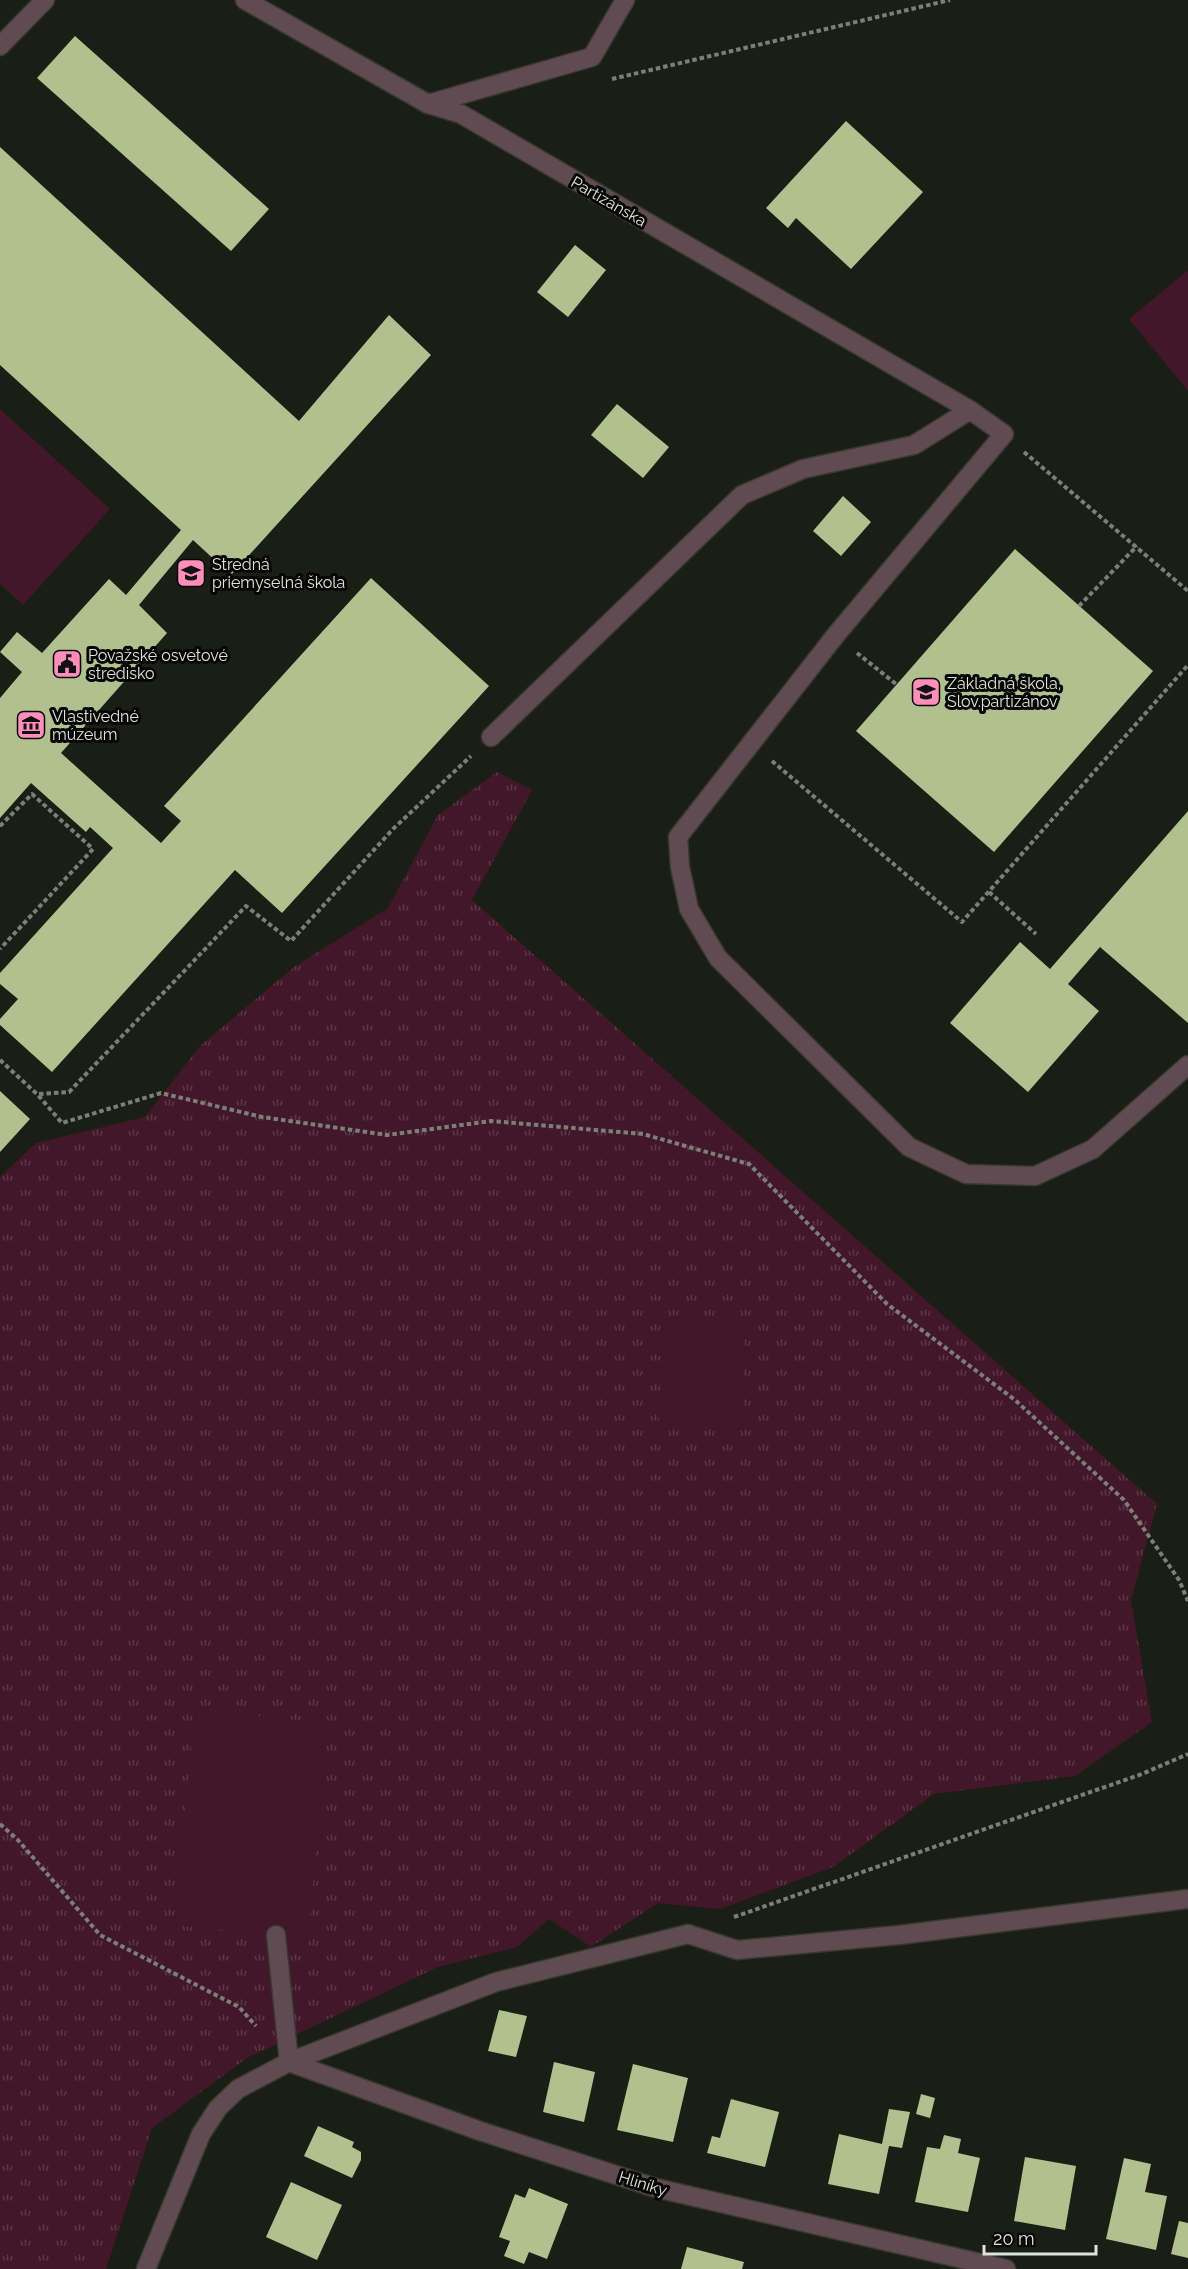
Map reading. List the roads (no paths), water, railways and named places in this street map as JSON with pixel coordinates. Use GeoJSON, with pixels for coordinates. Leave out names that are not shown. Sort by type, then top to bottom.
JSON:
{"type":"FeatureCollection","features":[{"type":"Feature","properties":{"kind":"street"},"geometry":{"type":"LineString","coordinates":[[0,46],[45,0]]}},
{"type":"Feature","properties":{"kind":"street","name":"Partizánska"},"geometry":{"type":"LineString","coordinates":[[245,0],[428,104],[460,114],[970,410],[1004,434],[835,636],[678,837],[680,867],[689,909],[718,958],[909,1147],[966,1174],[1035,1176],[1093,1149],[1188,1065]]}},
{"type":"Feature","properties":{"kind":"street"},"geometry":{"type":"LineString","coordinates":[[428,104],[592,57],[625,0]]}},
{"type":"Feature","properties":{"kind":"street"},"geometry":{"type":"LineString","coordinates":[[491,737],[742,495],[803,469],[914,445],[970,410]]}},
{"type":"Feature","properties":{"kind":"street"},"geometry":{"type":"LineString","coordinates":[[146,2269],[201,2134],[218,2108],[238,2089],[289,2062],[496,1982],[688,1934],[736,1950],[899,1935],[1188,1899]]}},
{"type":"Feature","properties":{"kind":"street"},"geometry":{"type":"LineString","coordinates":[[276,1935],[289,2062]]}},
{"type":"Feature","properties":{"kind":"street","name":"Hliníky"},"geometry":{"type":"LineString","coordinates":[[289,2062],[480,2131],[656,2188],[1006,2269]]}},
{"type":"Feature","properties":{"kind":"place","name":"Stredná priemyselná škola"},"geometry":{"type":"Point","coordinates":[191,573]}},
{"type":"Feature","properties":{"kind":"place","name":"Považské osvetové stredisko"},"geometry":{"type":"Point","coordinates":[67,664]}},
{"type":"Feature","properties":{"kind":"place","name":"Základná škola, Slov.partizánov"},"geometry":{"type":"Point","coordinates":[926,692]}},
{"type":"Feature","properties":{"kind":"place","name":"Vlastivedné múzeum"},"geometry":{"type":"Point","coordinates":[31,725]}}]}
